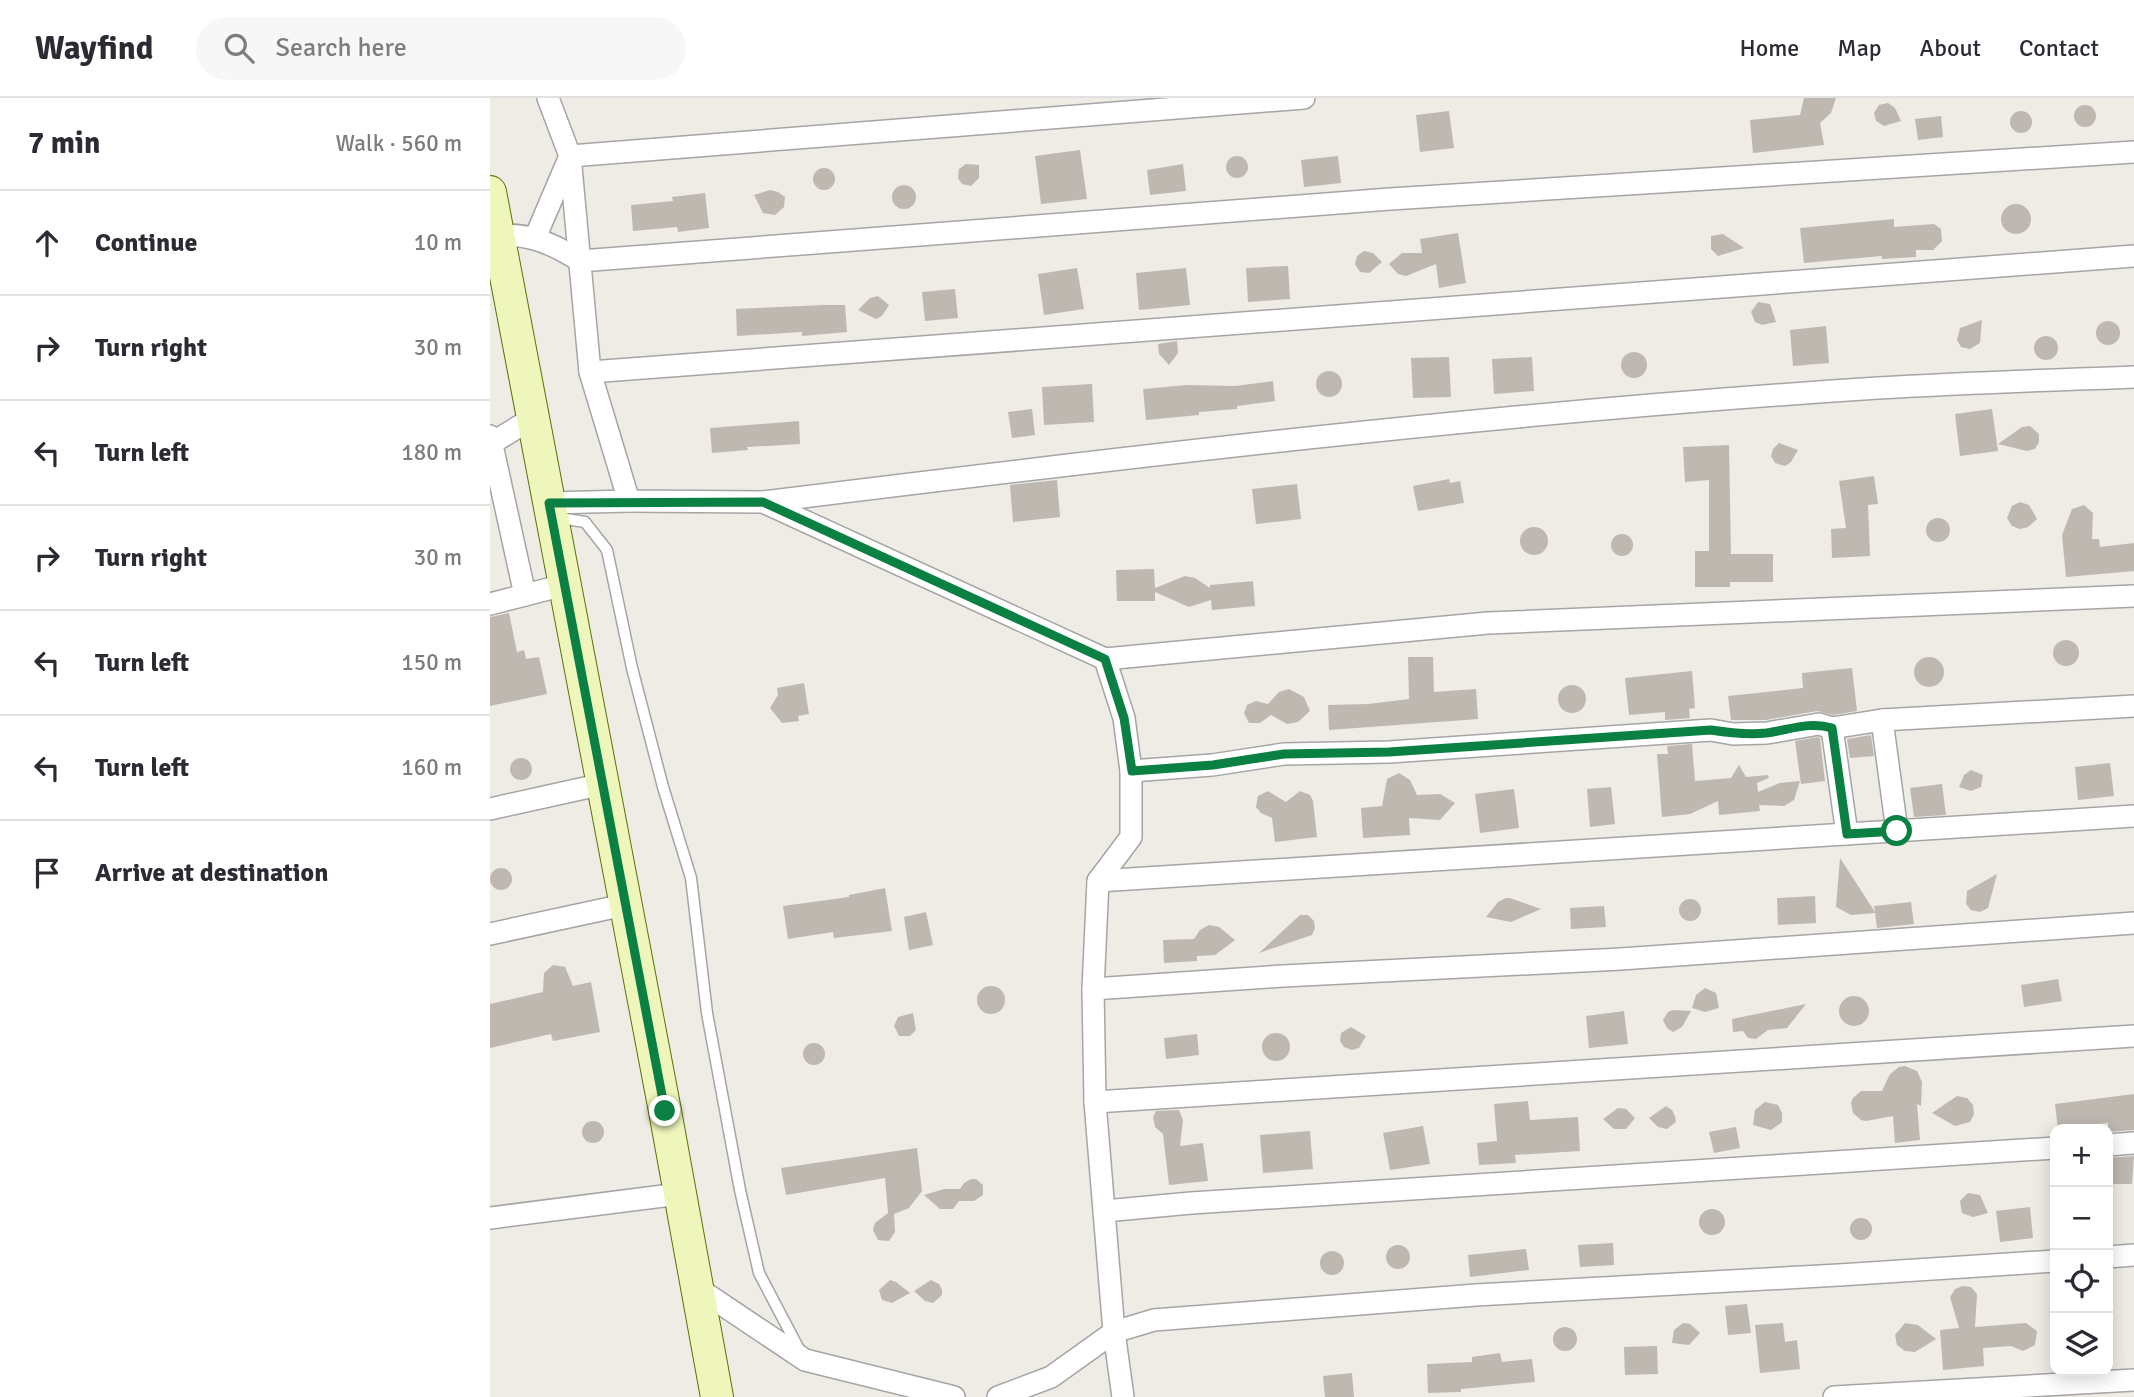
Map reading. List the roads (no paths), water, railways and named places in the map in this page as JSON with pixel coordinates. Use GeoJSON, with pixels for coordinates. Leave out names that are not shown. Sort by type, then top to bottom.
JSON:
{"type":"FeatureCollection","features":[{"type":"Feature","properties":{"kind":"main road"},"geometry":{"type":"LineString","coordinates":[[490,192],[494,237],[533,418],[717,1397]]}},
{"type":"Feature","properties":{"kind":"street"},"geometry":{"type":"LineString","coordinates":[[548,98],[570,156],[590,373],[629,502]]}},
{"type":"Feature","properties":{"kind":"street"},"geometry":{"type":"LineString","coordinates":[[570,156],[1304,98]]}},
{"type":"Feature","properties":{"kind":"street"},"geometry":{"type":"LineString","coordinates":[[494,237],[535,238],[580,261],[1390,199],[2134,152]]}},
{"type":"Feature","properties":{"kind":"street"},"geometry":{"type":"LineString","coordinates":[[535,238],[570,156]]}},
{"type":"Feature","properties":{"kind":"street"},"geometry":{"type":"LineString","coordinates":[[590,373],[2134,256]]}},
{"type":"Feature","properties":{"kind":"street"},"geometry":{"type":"LineString","coordinates":[[550,510],[629,502],[763,502],[1088,462],[1614,409],[1879,388],[2134,377]]}},
{"type":"Feature","properties":{"kind":"street"},"geometry":{"type":"LineString","coordinates":[[525,595],[491,441],[533,418]]}},
{"type":"Feature","properties":{"kind":"street"},"geometry":{"type":"LineString","coordinates":[[763,502],[1105,659],[1488,623],[2134,596]]}},
{"type":"Feature","properties":{"kind":"street"},"geometry":{"type":"LineString","coordinates":[[490,604],[564,585]]}},
{"type":"Feature","properties":{"kind":"street"},"geometry":{"type":"LineString","coordinates":[[1105,659],[1124,718],[1132,771],[1131,837],[1098,881],[1093,989],[1096,1102],[1114,1332],[1123,1397]]}},
{"type":"Feature","properties":{"kind":"street"},"geometry":{"type":"LineString","coordinates":[[1132,771],[1213,765],[1284,754],[1389,752],[1711,730],[1733,734],[1767,733],[1819,724],[1832,728],[1882,720],[2134,706]]}},
{"type":"Feature","properties":{"kind":"street"},"geometry":{"type":"LineString","coordinates":[[1882,720],[1897,831]]}},
{"type":"Feature","properties":{"kind":"street"},"geometry":{"type":"LineString","coordinates":[[1832,728],[1847,834]]}},
{"type":"Feature","properties":{"kind":"street"},"geometry":{"type":"LineString","coordinates":[[490,809],[603,784]]}},
{"type":"Feature","properties":{"kind":"street"},"geometry":{"type":"LineString","coordinates":[[1098,881],[2134,816]]}},
{"type":"Feature","properties":{"kind":"street"},"geometry":{"type":"LineString","coordinates":[[490,934],[624,905]]}},
{"type":"Feature","properties":{"kind":"street"},"geometry":{"type":"LineString","coordinates":[[1093,989],[1297,975],[1621,959],[2134,923]]}},
{"type":"Feature","properties":{"kind":"street"},"geometry":{"type":"LineString","coordinates":[[1096,1102],[2134,1036]]}},
{"type":"Feature","properties":{"kind":"street"},"geometry":{"type":"LineString","coordinates":[[2113,1145],[2134,1143]]}},
{"type":"Feature","properties":{"kind":"street"},"geometry":{"type":"LineString","coordinates":[[1105,1211],[1191,1203],[2050,1148]]}},
{"type":"Feature","properties":{"kind":"street"},"geometry":{"type":"LineString","coordinates":[[490,1218],[679,1194]]}},
{"type":"Feature","properties":{"kind":"street"},"geometry":{"type":"LineString","coordinates":[[2113,1257],[2134,1255]]}},
{"type":"Feature","properties":{"kind":"street"},"geometry":{"type":"LineString","coordinates":[[999,1397],[1051,1377],[1114,1332],[1154,1320],[2050,1261]]}},
{"type":"Feature","properties":{"kind":"street"},"geometry":{"type":"LineString","coordinates":[[696,1287],[805,1360],[954,1397]]}},
{"type":"Feature","properties":{"kind":"street"},"geometry":{"type":"LineString","coordinates":[[1834,1397],[2134,1380]]}},
{"type":"Feature","properties":{"kind":"lane"},"geometry":{"type":"LineString","coordinates":[[550,510],[585,522],[607,551],[642,708],[691,878],[707,1013],[740,1190],[759,1273],[805,1360]]}}]}
